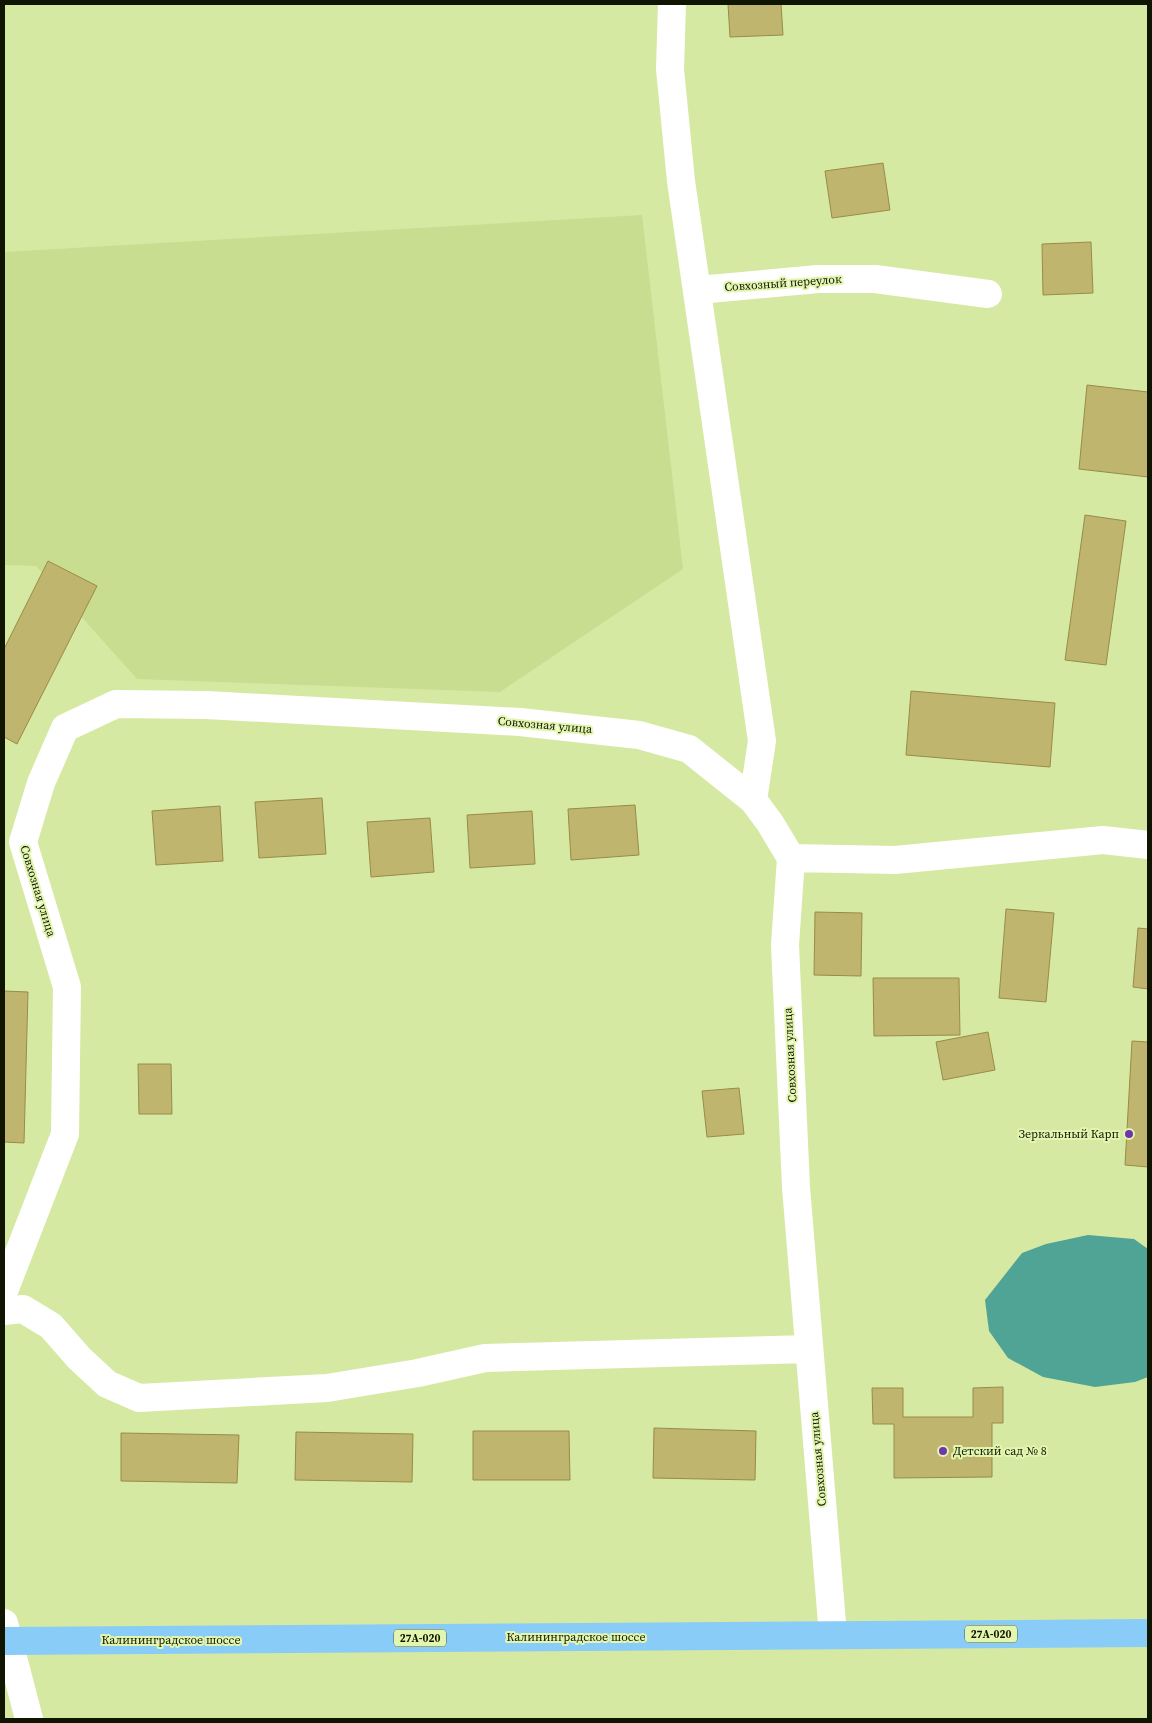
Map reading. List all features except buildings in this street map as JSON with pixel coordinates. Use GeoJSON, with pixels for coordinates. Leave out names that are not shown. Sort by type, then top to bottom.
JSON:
{"type":"FeatureCollection","features":[{"type":"Feature","properties":{"kind":"main road","name":"Калининградское шоссе"},"geometry":{"type":"LineString","coordinates":[[5,1635],[1148,1633]]}},
{"type":"Feature","properties":{"kind":"street"},"geometry":{"type":"LineString","coordinates":[[672,4],[670,69],[681,182],[762,741],[753,800]]}},
{"type":"Feature","properties":{"kind":"street","name":"Совхозный переулок"},"geometry":{"type":"LineString","coordinates":[[698,290],[818,279],[875,279],[988,294]]}},
{"type":"Feature","properties":{"kind":"street","name":"Совхозная улица"},"geometry":{"type":"LineString","coordinates":[[4,1291],[65,1134],[67,987],[13,841],[65,728],[116,704],[206,705],[510,721],[639,735],[689,749],[753,800],[770,823],[791,858],[785,945],[796,1187],[833,1635]]}},
{"type":"Feature","properties":{"kind":"street"},"geometry":{"type":"LineString","coordinates":[[791,858],[895,860],[1102,840],[1148,845]]}},
{"type":"Feature","properties":{"kind":"street"},"geometry":{"type":"LineString","coordinates":[[4,1311],[23,1309],[51,1326],[79,1358],[107,1384],[139,1398],[327,1388],[418,1374],[485,1358],[809,1349]]}},
{"type":"Feature","properties":{"kind":"street"},"geometry":{"type":"LineString","coordinates":[[5,1635],[29,1719]]}},
{"type":"Feature","properties":{"kind":"shaded area"},"geometry":{"type":"Polygon","coordinates":[[[642,215],[683,569],[500,692],[137,679],[36,566],[4,565],[4,252],[642,215]]]}},
{"type":"Feature","properties":{"kind":"water"},"geometry":{"type":"Polygon","coordinates":[[[1088,1235],[1134,1239],[1148,1249],[1148,1377],[1135,1382],[1095,1387],[1043,1377],[1008,1358],[989,1331],[985,1300],[1022,1253],[1046,1244],[1088,1235]]]}},
{"type":"Feature","properties":{"kind":"place","name":"Зеркальный Карп"},"geometry":{"type":"Point","coordinates":[1129,1134]}},
{"type":"Feature","properties":{"kind":"place","name":"Детский сад № 8"},"geometry":{"type":"Point","coordinates":[943,1451]}}]}
